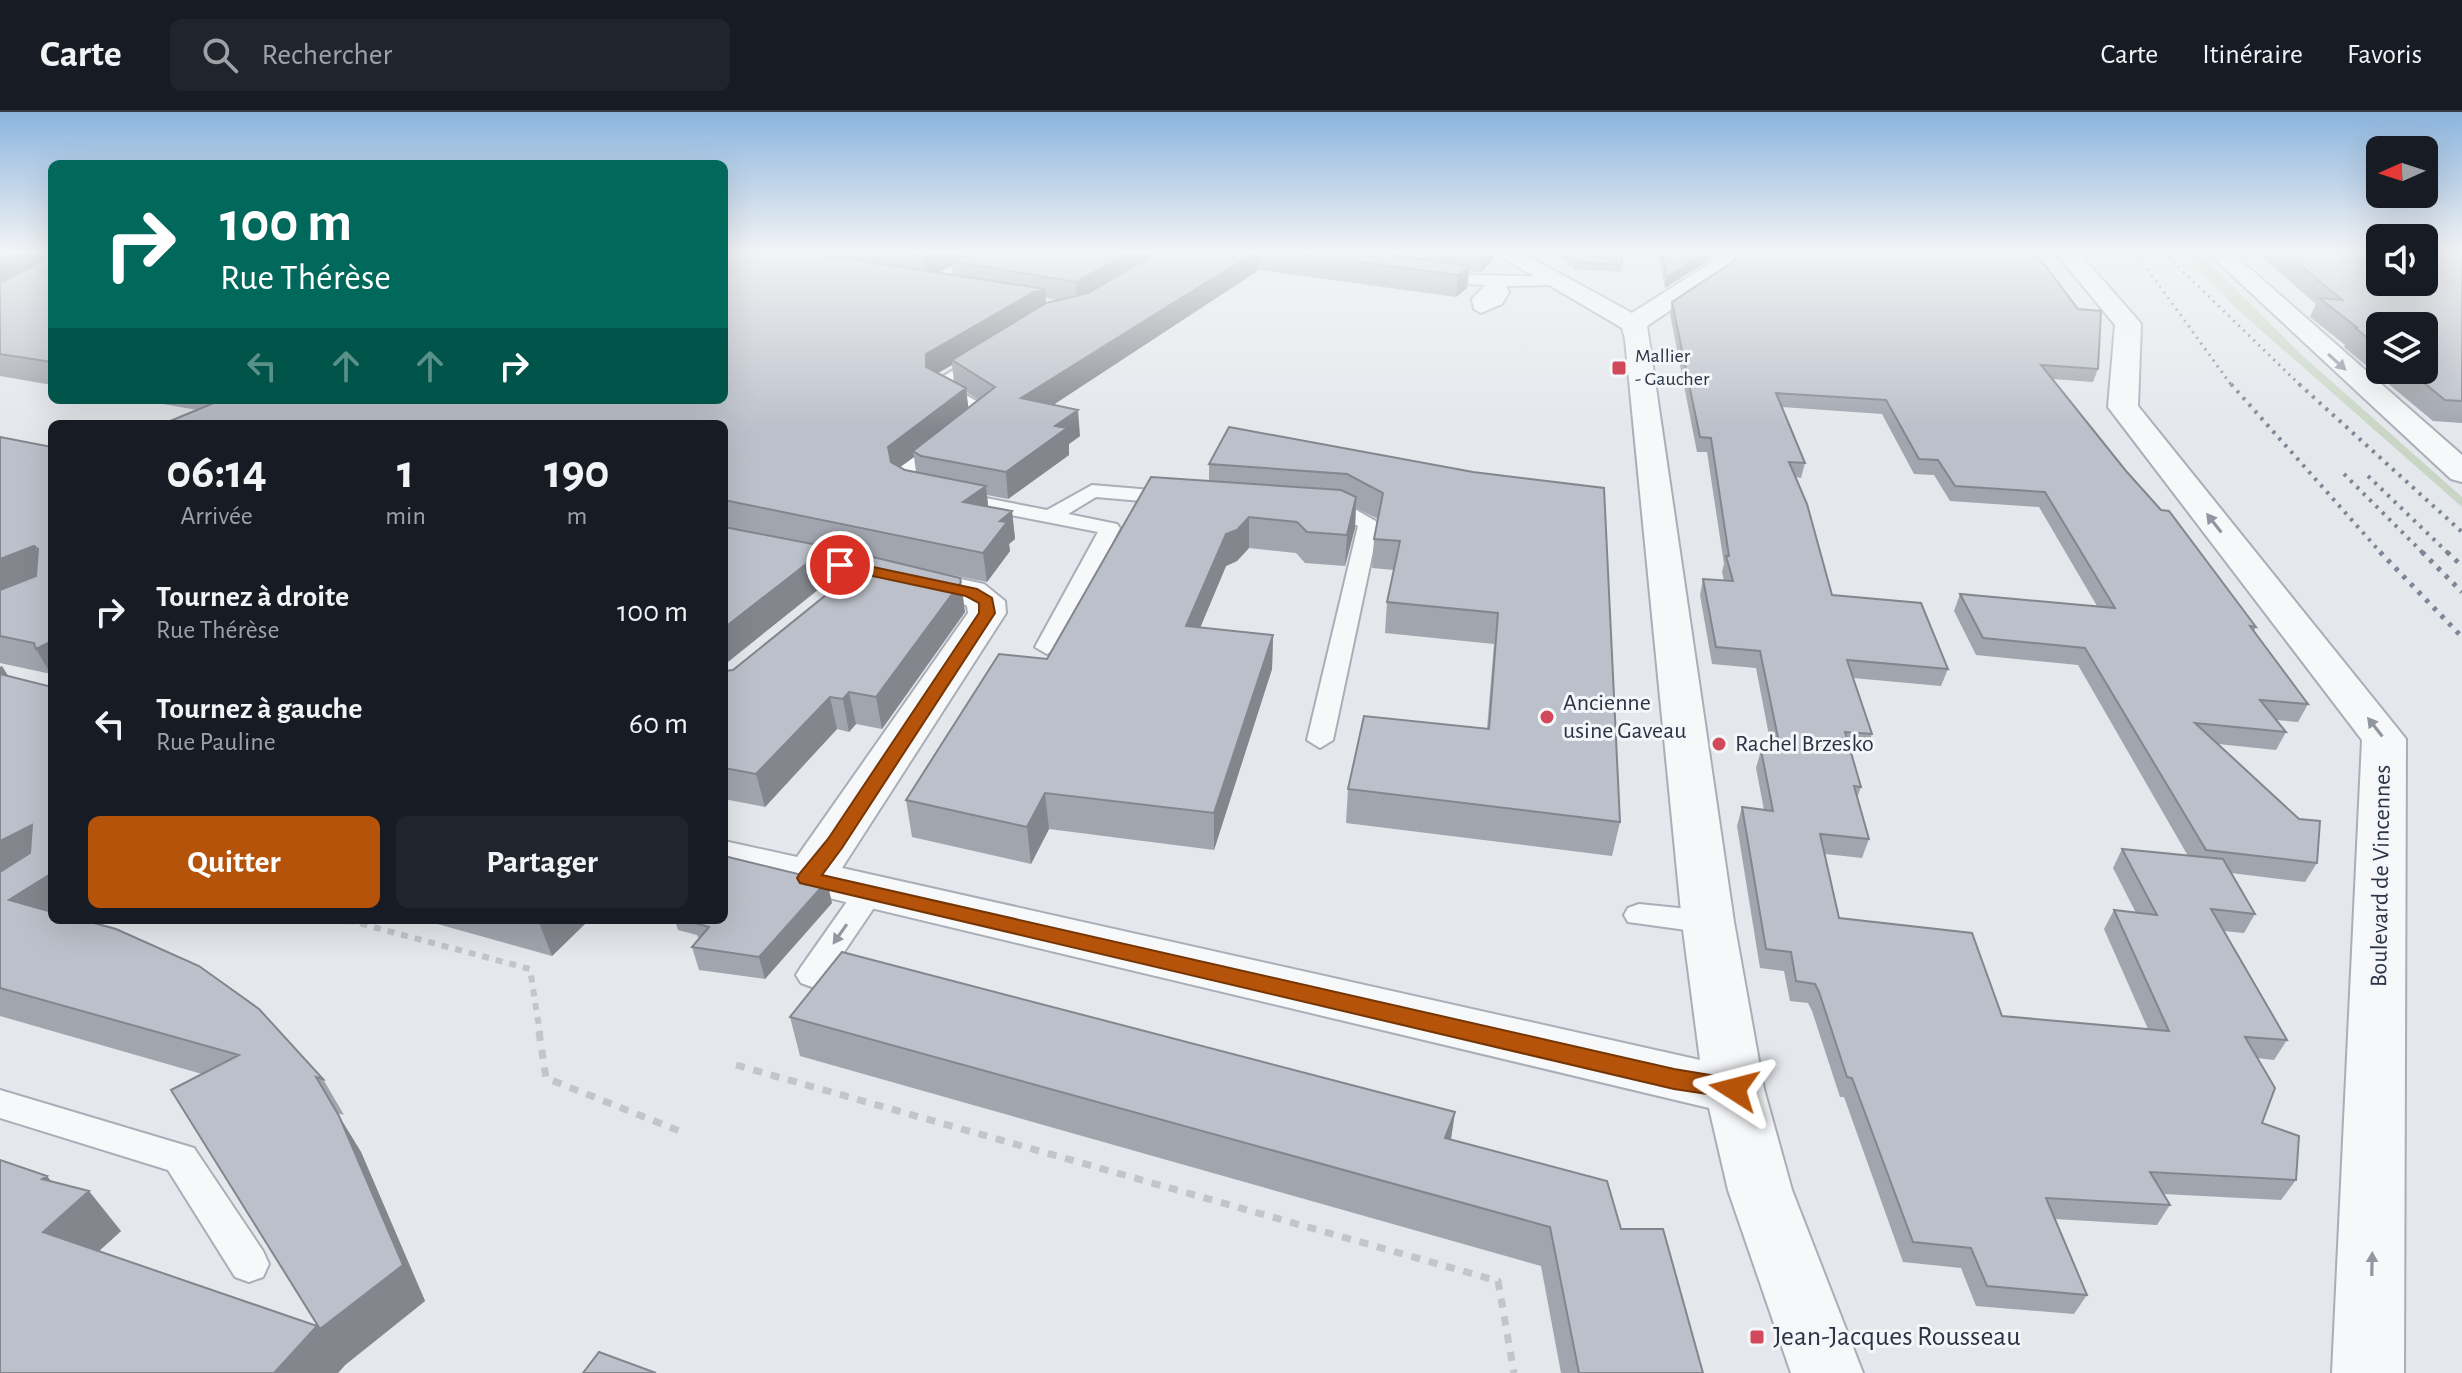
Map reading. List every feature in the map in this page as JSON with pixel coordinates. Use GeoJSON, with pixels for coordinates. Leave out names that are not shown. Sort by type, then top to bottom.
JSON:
{"type":"FeatureCollection","features":[{"type":"Feature","properties":{"kind":"street"},"geometry":{"type":"LineString","coordinates":[[1609,311],[1633,324],[1638,339],[1708,922],[1734,1089],[1760,1190],[1827,1373]]}},
{"type":"Feature","properties":{"kind":"street"},"geometry":{"type":"LineString","coordinates":[[1633,324],[1653,311]]}},
{"type":"Feature","properties":{"kind":"street","name":"Boulevard de Vincennes"},"geometry":{"type":"LineString","coordinates":[[2117,311],[2128,324],[2123,407],[2384,739],[2368,1373]]}},
{"type":"Feature","properties":{"kind":"street"},"geometry":{"type":"LineString","coordinates":[[2283,311],[2462,472]]}},
{"type":"Feature","properties":{"kind":"street"},"geometry":{"type":"LineString","coordinates":[[728,541],[971,592],[986,601],[987,613],[835,843],[807,878]]}},
{"type":"Feature","properties":{"kind":"street"},"geometry":{"type":"LineString","coordinates":[[833,601],[869,571]]}},
{"type":"Feature","properties":{"kind":"street"},"geometry":{"type":"LineString","coordinates":[[728,858],[1643,1072],[1734,1089]]}},
{"type":"Feature","properties":{"kind":"lane"},"geometry":{"type":"LineString","coordinates":[[1003,345],[937,385],[986,412],[912,465],[904,473],[904,483],[918,491],[1110,528],[1047,647]]}},
{"type":"Feature","properties":{"kind":"lane"},"geometry":{"type":"LineString","coordinates":[[1051,516],[1092,491],[1202,500]]}},
{"type":"Feature","properties":{"kind":"lane"},"geometry":{"type":"LineString","coordinates":[[1297,508],[1344,511],[1369,523],[1320,740]]}},
{"type":"Feature","properties":{"kind":"lane"},"geometry":{"type":"LineString","coordinates":[[812,975],[869,893]]}},
{"type":"Feature","properties":{"kind":"lane"},"geometry":{"type":"LineString","coordinates":[[1639,915],[1708,922]]}},
{"type":"Feature","properties":{"kind":"lane"},"geometry":{"type":"LineString","coordinates":[[0,1104],[181,1159],[249,1264]]}},
{"type":"Feature","properties":{"kind":"path"},"geometry":{"type":"LineString","coordinates":[[362,924],[530,969],[546,1078],[682,1132]]}},
{"type":"Feature","properties":{"kind":"path"},"geometry":{"type":"LineString","coordinates":[[736,1065],[1498,1281],[1514,1373]]}},
{"type":"Feature","properties":{"kind":"green space"},"geometry":{"type":"Polygon","coordinates":[[[2239,311],[2257,311],[2304,357],[2462,497],[2462,507],[2239,311]]]}},
{"type":"Feature","properties":{"kind":"building"},"geometry":{"type":"Polygon","coordinates":[[[0,311],[48,311],[48,361],[0,354],[0,311]]]}},
{"type":"Feature","properties":{"kind":"building"},"geometry":{"type":"Polygon","coordinates":[[[728,311],[1001,311],[926,354],[926,367],[966,388],[888,447],[891,462],[905,470],[986,486],[963,502],[1012,511],[1000,521],[1007,522],[983,553],[728,501],[728,420],[173,420],[211,404],[728,404],[728,311]]]}},
{"type":"Feature","properties":{"kind":"building"},"geometry":{"type":"Polygon","coordinates":[[[1033,311],[1161,311],[1021,398],[1078,410],[1055,426],[1067,428],[1006,472],[921,456],[913,451],[995,387],[952,360],[1033,311]]]}},
{"type":"Feature","properties":{"kind":"building"},"geometry":{"type":"Polygon","coordinates":[[[1674,311],[2101,311],[2098,369],[2041,365],[2126,471],[2161,510],[2169,511],[2256,627],[2250,626],[2308,704],[2260,700],[2286,732],[2195,723],[2299,819],[2320,821],[2317,863],[2206,850],[2085,648],[1983,638],[1960,594],[2115,608],[2045,492],[1955,486],[1938,460],[1919,459],[1886,400],[1776,393],[1805,463],[1789,462],[1807,504],[1832,595],[1921,603],[1948,669],[1847,660],[1872,734],[1845,732],[1861,787],[1854,786],[1869,839],[1820,834],[1839,918],[1972,933],[2002,1016],[2169,1031],[2114,910],[2157,915],[2122,849],[2223,859],[2255,914],[2211,909],[2287,1040],[2245,1037],[2275,1088],[2262,1123],[2299,1136],[2296,1180],[2150,1172],[2170,1205],[2046,1198],[2087,1295],[1987,1286],[1971,1248],[1913,1242],[1852,1078],[1847,1077],[1815,984],[1796,981],[1791,952],[1766,949],[1742,807],[1773,811],[1761,750],[1781,752],[1760,651],[1716,647],[1703,579],[1733,581],[1726,556],[1729,556],[1711,438],[1700,437],[1674,311]]]}},
{"type":"Feature","properties":{"kind":"building"},"geometry":{"type":"Polygon","coordinates":[[[2336,311],[2462,311],[2462,401],[2445,400],[2425,384],[2438,384],[2438,312],[2366,312],[2366,337],[2354,327],[2358,328],[2336,311]]]}},
{"type":"Feature","properties":{"kind":"building"},"geometry":{"type":"Polygon","coordinates":[[[1229,427],[1473,472],[1604,488],[1620,822],[1348,789],[1364,716],[1489,729],[1498,613],[1387,602],[1400,541],[1374,539],[1383,493],[1347,474],[1209,464],[1229,427]]]}},
{"type":"Feature","properties":{"kind":"building"},"geometry":{"type":"Polygon","coordinates":[[[0,437],[48,446],[48,643],[36,649],[34,643],[0,636],[0,590],[36,576],[38,549],[34,546],[0,559],[0,437]]]}},
{"type":"Feature","properties":{"kind":"building"},"geometry":{"type":"Polygon","coordinates":[[[1151,477],[1341,490],[1356,497],[1347,535],[1307,532],[1297,522],[1249,517],[1237,530],[1226,534],[1186,626],[1273,635],[1214,813],[1045,793],[1027,827],[906,800],[999,654],[1047,659],[1151,477]]]}},
{"type":"Feature","properties":{"kind":"building"},"geometry":{"type":"Polygon","coordinates":[[[728,528],[828,547],[728,625],[728,528]]]}},
{"type":"Feature","properties":{"kind":"building"},"geometry":{"type":"Polygon","coordinates":[[[873,557],[960,578],[961,582],[876,697],[849,692],[843,699],[830,697],[756,774],[728,769],[728,671],[733,670],[873,557]]]}},
{"type":"Feature","properties":{"kind":"building"},"geometry":{"type":"Polygon","coordinates":[[[0,674],[48,686],[48,876],[9,900],[48,911],[48,924],[98,924],[116,929],[199,966],[259,1009],[323,1079],[316,1077],[339,1116],[403,1265],[320,1329],[171,1090],[239,1055],[0,988],[0,872],[30,853],[32,825],[0,841],[0,674]]]}},
{"type":"Feature","properties":{"kind":"building"},"geometry":{"type":"Polygon","coordinates":[[[728,857],[827,881],[759,957],[692,947],[709,927],[698,924],[728,924],[728,857]]]}},
{"type":"Feature","properties":{"kind":"building"},"geometry":{"type":"Polygon","coordinates":[[[842,952],[1455,1112],[1445,1138],[1607,1181],[1621,1229],[1663,1229],[1703,1373],[1579,1373],[1550,1227],[790,1017],[842,952]]]}},
{"type":"Feature","properties":{"kind":"building"},"geometry":{"type":"Polygon","coordinates":[[[0,1160],[47,1176],[42,1179],[89,1191],[43,1232],[317,1326],[274,1373],[0,1373],[0,1160]]]}},
{"type":"Feature","properties":{"kind":"building"},"geometry":{"type":"Polygon","coordinates":[[[599,1352],[656,1373],[583,1373],[599,1352]]]}},
{"type":"Feature","properties":{"kind":"railway"},"geometry":{"type":"LineString","coordinates":[[2178,311],[2232,386]]}},
{"type":"Feature","properties":{"kind":"railway"},"geometry":{"type":"LineString","coordinates":[[2224,311],[2301,386]]}},
{"type":"Feature","properties":{"kind":"railway"},"geometry":{"type":"LineString","coordinates":[[2231,384],[2382,554]]}},
{"type":"Feature","properties":{"kind":"railway"},"geometry":{"type":"LineString","coordinates":[[2299,384],[2462,532]]}},
{"type":"Feature","properties":{"kind":"railway"},"geometry":{"type":"LineString","coordinates":[[2344,474],[2462,592]]}},
{"type":"Feature","properties":{"kind":"railway"},"geometry":{"type":"LineString","coordinates":[[2368,476],[2449,554]]}},
{"type":"Feature","properties":{"kind":"railway"},"geometry":{"type":"LineString","coordinates":[[2380,552],[2462,637]]}},
{"type":"Feature","properties":{"kind":"railway"},"geometry":{"type":"LineString","coordinates":[[2447,552],[2462,566]]}},
{"type":"Feature","properties":{"kind":"place","name":"Mallier - Gaucher"},"geometry":{"type":"Point","coordinates":[1619,368]}},
{"type":"Feature","properties":{"kind":"place","name":"Ancienne usine Gaveau"},"geometry":{"type":"Point","coordinates":[1547,717]}},
{"type":"Feature","properties":{"kind":"place","name":"Rachel Brzesko"},"geometry":{"type":"Point","coordinates":[1719,744]}},
{"type":"Feature","properties":{"kind":"place","name":"Jean-Jacques Rousseau"},"geometry":{"type":"Point","coordinates":[1757,1337]}},
{"type":"Feature","properties":{"kind":"route"},"geometry":{"type":"LineString","coordinates":[[840,565],[971,592],[986,601],[987,613],[835,843],[807,878],[1674,1079],[1734,1089]]}}]}
